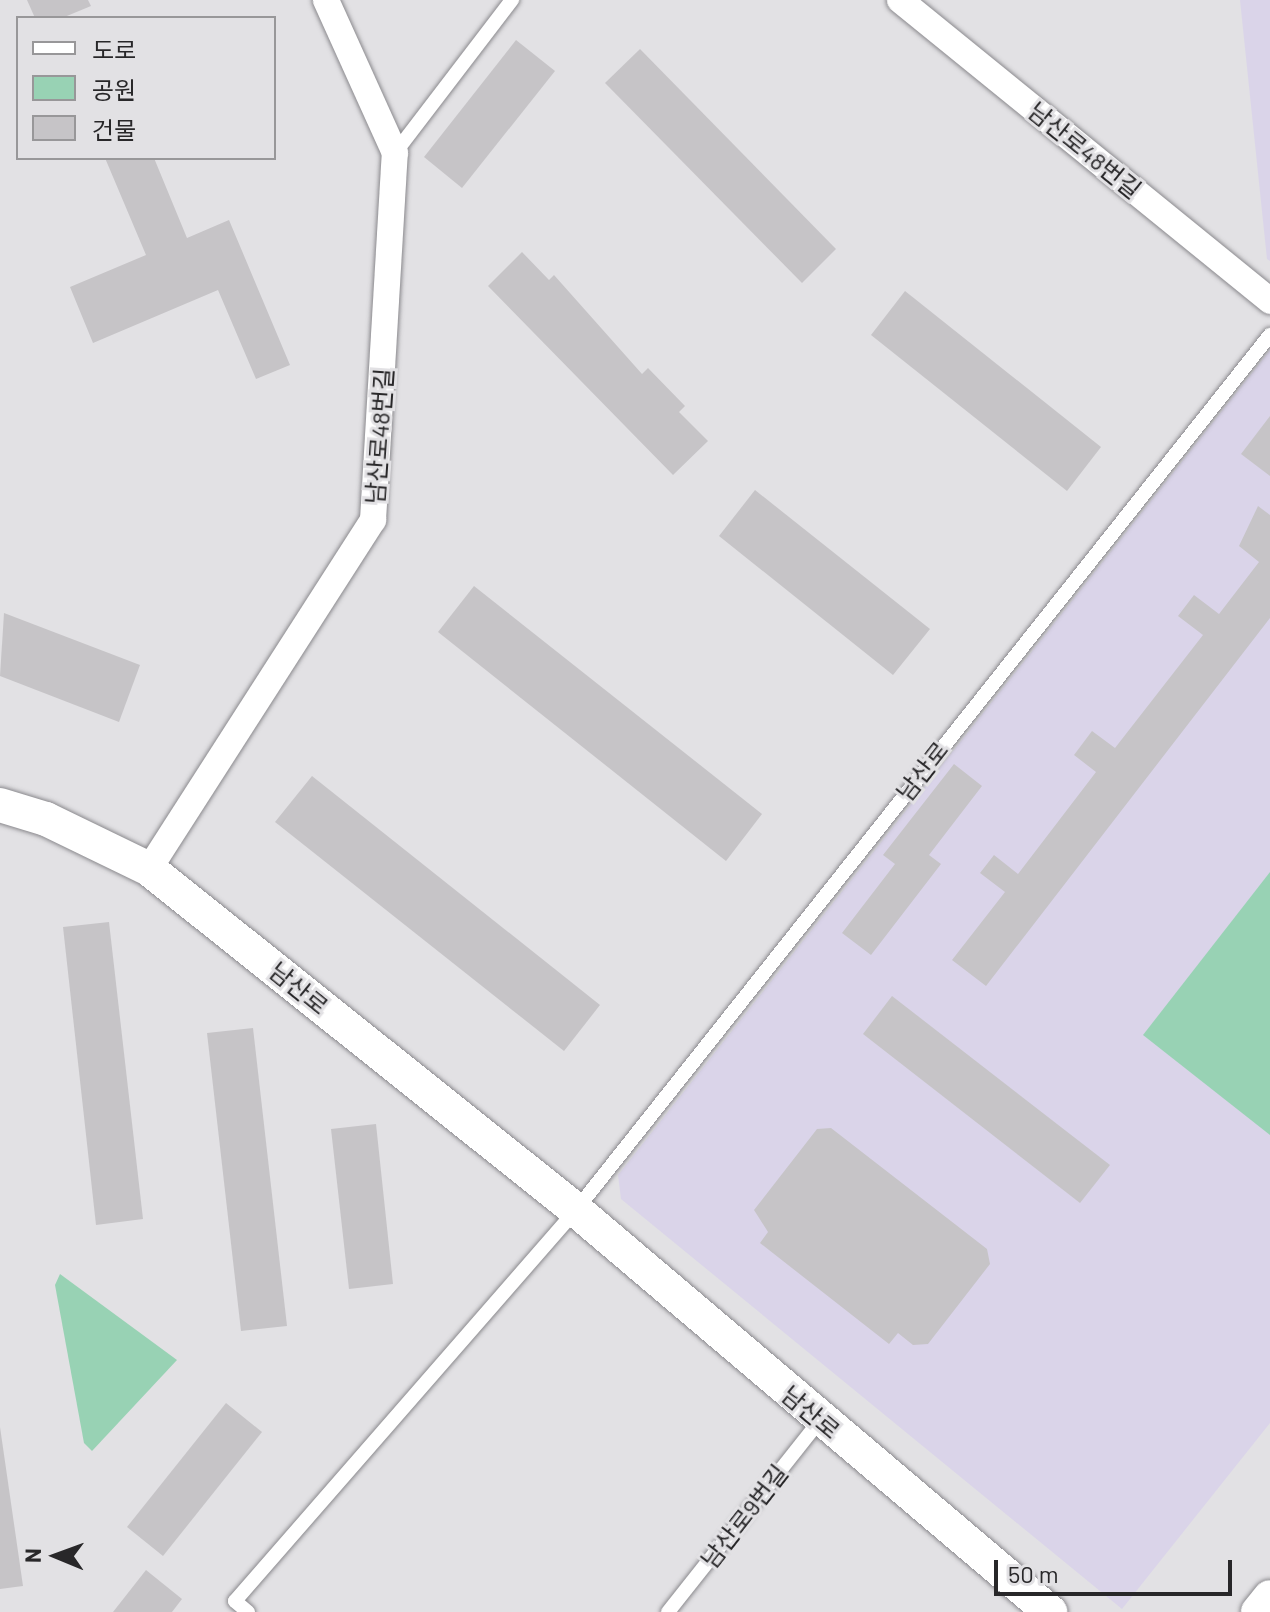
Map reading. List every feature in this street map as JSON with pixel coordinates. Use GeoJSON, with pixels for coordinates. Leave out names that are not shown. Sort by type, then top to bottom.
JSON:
{"type":"FeatureCollection","features":[{"type":"Feature","properties":{"kind":"street","name":"남산로48번길"},"geometry":{"type":"LineString","coordinates":[[149,869],[373,520],[395,153],[326,0]]}},
{"type":"Feature","properties":{"kind":"street","name":"남산로48번길"},"geometry":{"type":"LineString","coordinates":[[900,0],[1270,301]]}},
{"type":"Feature","properties":{"kind":"street","name":"남산로"},"geometry":{"type":"LineString","coordinates":[[0,805],[46,819],[149,869],[576,1210],[1050,1612]]}},
{"type":"Feature","properties":{"kind":"street"},"geometry":{"type":"LineString","coordinates":[[1258,1612],[1270,1597]]}},
{"type":"Feature","properties":{"kind":"lane"},"geometry":{"type":"LineString","coordinates":[[395,153],[512,0]]}},
{"type":"Feature","properties":{"kind":"lane","name":"남산로"},"geometry":{"type":"LineString","coordinates":[[248,1612],[235,1601],[576,1210],[1270,335]]}},
{"type":"Feature","properties":{"kind":"lane","name":"남산로9번길"},"geometry":{"type":"LineString","coordinates":[[668,1612],[820,1420]]}},
{"type":"Feature","properties":{"kind":"shaded area"},"geometry":{"type":"Polygon","coordinates":[[[1240,0],[1270,0],[1270,261],[1267,259],[1240,0]]]}},
{"type":"Feature","properties":{"kind":"shaded area"},"geometry":{"type":"Polygon","coordinates":[[[1270,350],[1270,1423],[1122,1609],[621,1199],[618,1175],[1270,350]]]}},
{"type":"Feature","properties":{"kind":"green space"},"geometry":{"type":"Polygon","coordinates":[[[1270,872],[1270,1135],[1143,1035],[1270,872]]]}},
{"type":"Feature","properties":{"kind":"green space"},"geometry":{"type":"Polygon","coordinates":[[[60,1274],[177,1360],[92,1451],[84,1443],[55,1285],[60,1274]]]}},
{"type":"Feature","properties":{"kind":"building"},"geometry":{"type":"Polygon","coordinates":[[[27,0],[88,0],[91,6],[67,16],[34,16],[27,0]]]}},
{"type":"Feature","properties":{"kind":"building"},"geometry":{"type":"Polygon","coordinates":[[[516,40],[555,71],[462,188],[424,157],[516,40]]]}},
{"type":"Feature","properties":{"kind":"building"},"geometry":{"type":"Polygon","coordinates":[[[640,49],[836,249],[802,283],[605,83],[640,49]]]}},
{"type":"Feature","properties":{"kind":"building"},"geometry":{"type":"Polygon","coordinates":[[[106,160],[155,160],[187,238],[229,220],[290,365],[256,379],[218,290],[93,343],[70,287],[146,255],[106,160]]]}},
{"type":"Feature","properties":{"kind":"building"},"geometry":{"type":"Polygon","coordinates":[[[522,252],[549,280],[554,275],[642,374],[648,368],[685,406],[679,412],[708,441],[673,475],[488,286],[522,252]]]}},
{"type":"Feature","properties":{"kind":"building"},"geometry":{"type":"Polygon","coordinates":[[[905,291],[1101,447],[1067,491],[871,335],[905,291]]]}},
{"type":"Feature","properties":{"kind":"building"},"geometry":{"type":"Polygon","coordinates":[[[1270,416],[1270,476],[1241,454],[1270,416]]]}},
{"type":"Feature","properties":{"kind":"building"},"geometry":{"type":"Polygon","coordinates":[[[755,490],[930,629],[893,675],[719,536],[755,490]]]}},
{"type":"Feature","properties":{"kind":"building"},"geometry":{"type":"Polygon","coordinates":[[[1258,506],[1270,515],[1270,618],[986,986],[952,960],[1005,892],[980,873],[994,855],[1018,874],[1096,772],[1074,755],[1092,731],[1115,748],[1203,635],[1178,616],[1194,595],[1219,614],[1259,562],[1239,546],[1258,506]]]}},
{"type":"Feature","properties":{"kind":"building"},"geometry":{"type":"Polygon","coordinates":[[[474,586],[762,814],[726,861],[438,632],[474,586]]]}},
{"type":"Feature","properties":{"kind":"building"},"geometry":{"type":"Polygon","coordinates":[[[4,613],[140,665],[119,722],[0,676],[4,613]]]}},
{"type":"Feature","properties":{"kind":"building"},"geometry":{"type":"Polygon","coordinates":[[[954,764],[982,786],[929,855],[941,864],[871,955],[842,933],[895,864],[883,855],[954,764]]]}},
{"type":"Feature","properties":{"kind":"building"},"geometry":{"type":"Polygon","coordinates":[[[312,776],[600,1005],[564,1051],[275,822],[312,776]]]}},
{"type":"Feature","properties":{"kind":"building"},"geometry":{"type":"Polygon","coordinates":[[[109,922],[143,1219],[96,1225],[63,927],[109,922]]]}},
{"type":"Feature","properties":{"kind":"building"},"geometry":{"type":"Polygon","coordinates":[[[892,996],[1110,1165],[1080,1203],[863,1034],[892,996]]]}},
{"type":"Feature","properties":{"kind":"building"},"geometry":{"type":"Polygon","coordinates":[[[253,1028],[287,1326],[241,1331],[207,1033],[253,1028]]]}},
{"type":"Feature","properties":{"kind":"building"},"geometry":{"type":"Polygon","coordinates":[[[376,1124],[393,1284],[349,1289],[331,1129],[376,1124]]]}},
{"type":"Feature","properties":{"kind":"building"},"geometry":{"type":"Polygon","coordinates":[[[831,1128],[987,1249],[990,1264],[928,1344],[913,1345],[898,1333],[889,1344],[760,1243],[768,1232],[754,1210],[817,1129],[831,1128]]]}},
{"type":"Feature","properties":{"kind":"building"},"geometry":{"type":"Polygon","coordinates":[[[226,1403],[262,1432],[163,1556],[127,1527],[226,1403]]]}},
{"type":"Feature","properties":{"kind":"building"},"geometry":{"type":"Polygon","coordinates":[[[0,1427],[23,1586],[0,1589],[0,1427]]]}},
{"type":"Feature","properties":{"kind":"building"},"geometry":{"type":"Polygon","coordinates":[[[146,1570],[182,1599],[172,1612],[113,1612],[146,1570]]]}}]}
